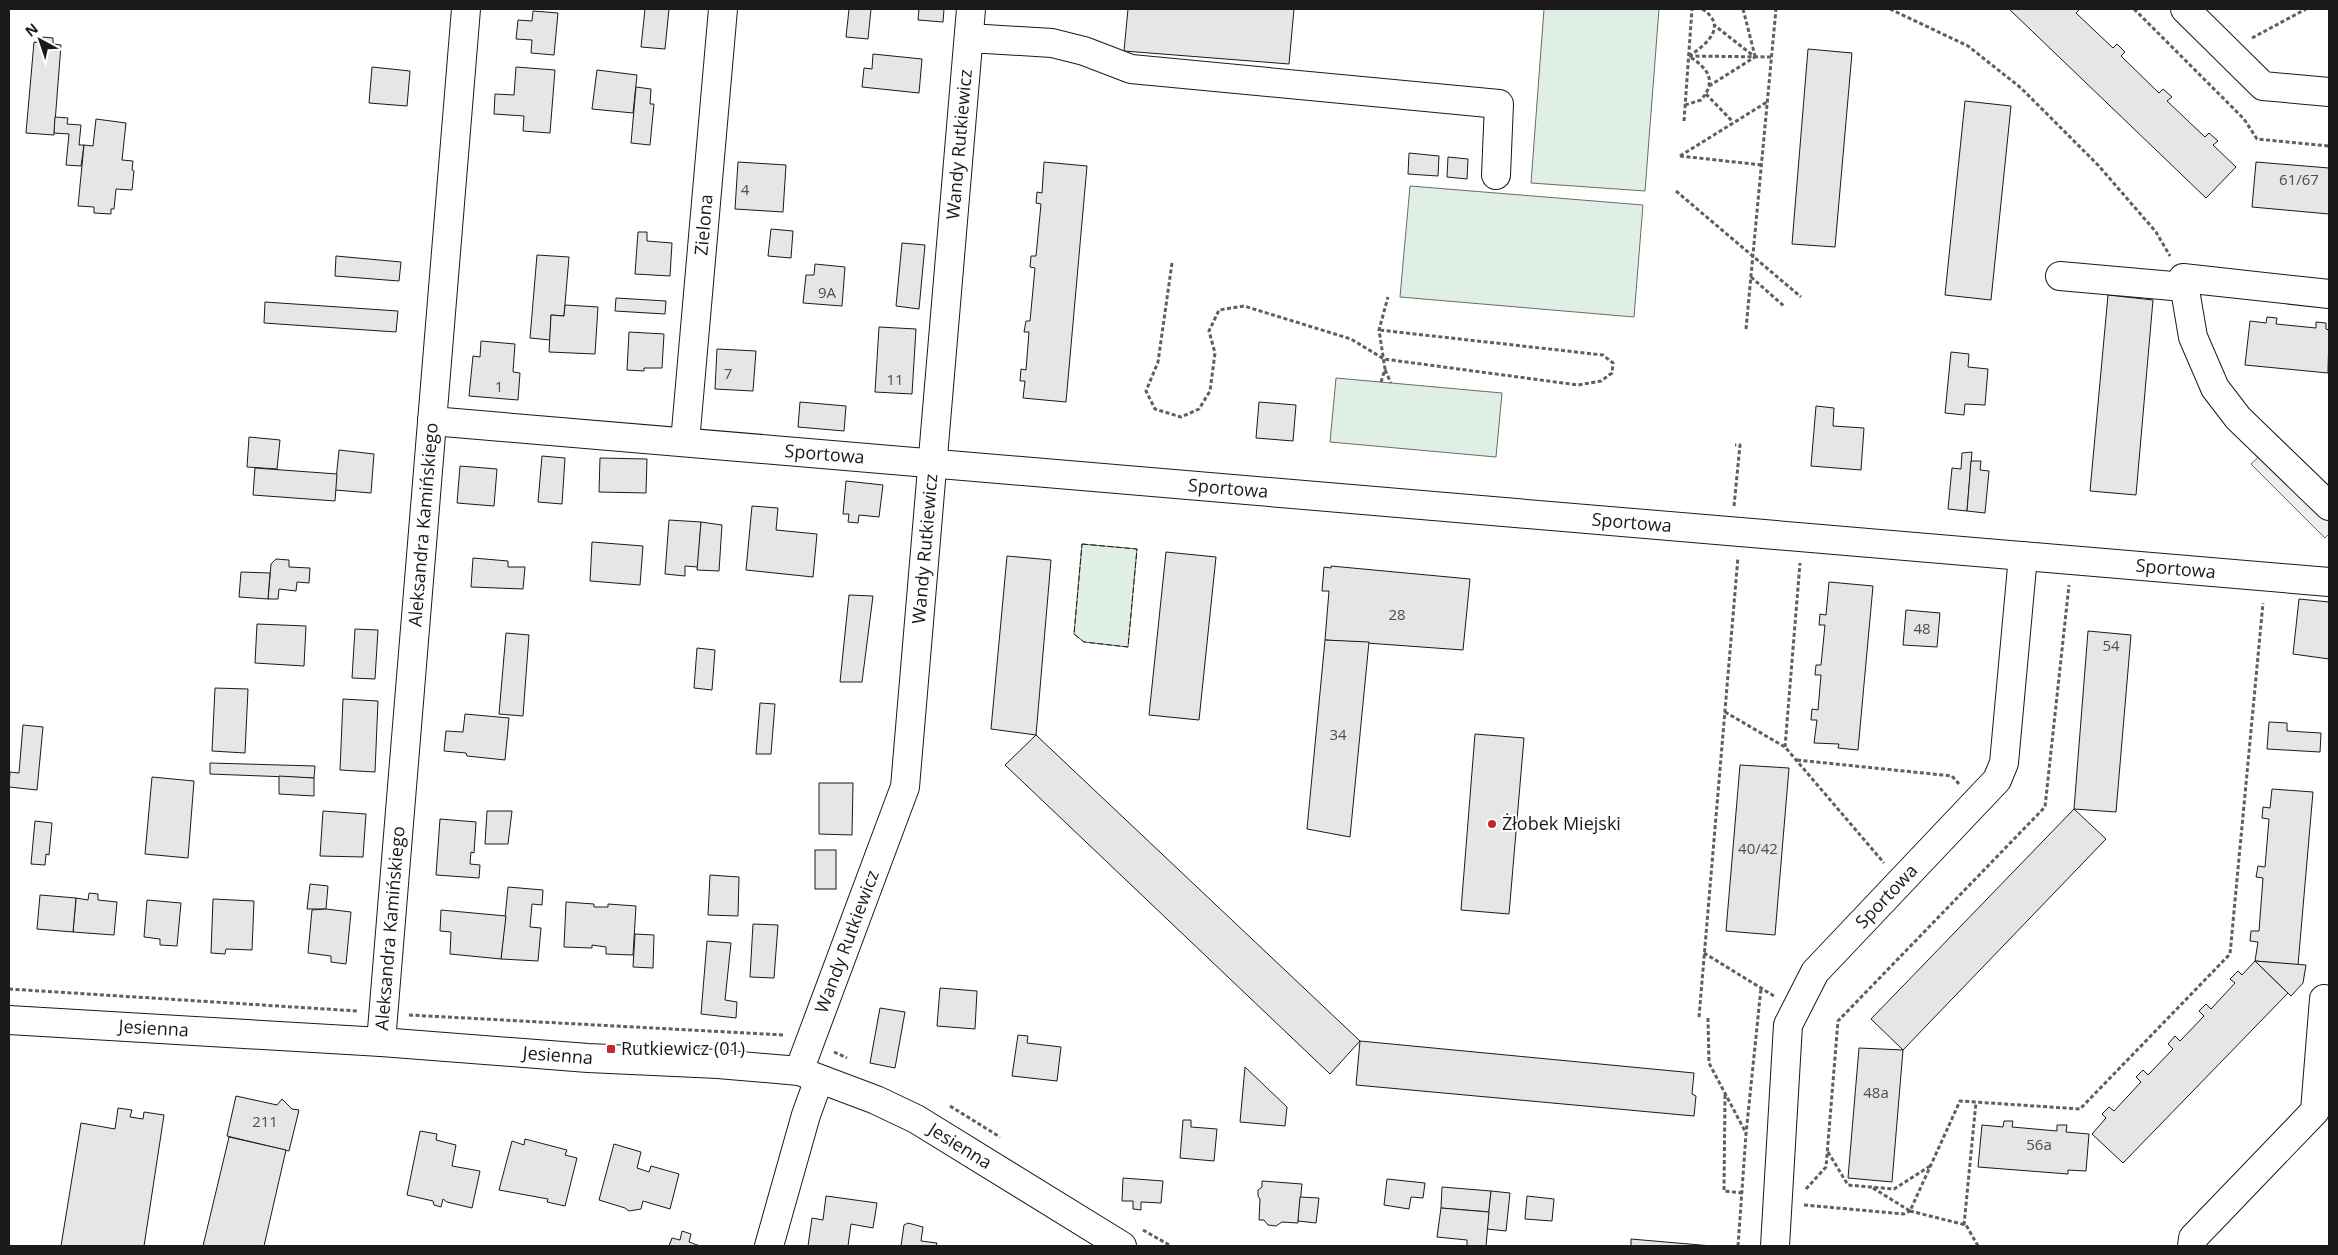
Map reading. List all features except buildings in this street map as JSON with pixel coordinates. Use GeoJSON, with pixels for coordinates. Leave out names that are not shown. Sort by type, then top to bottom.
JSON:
{"type":"FeatureCollection","features":[{"type":"Feature","properties":{"kind":"street","name":"Aleksandra Kamińskiego"},"geometry":{"type":"LineString","coordinates":[[380,1042],[466,9]]}},
{"type":"Feature","properties":{"kind":"street","name":"Zielona"},"geometry":{"type":"LineString","coordinates":[[685,442],[723,9]]}},
{"type":"Feature","properties":{"kind":"street","name":"Wandy Rutkiewicz"},"geometry":{"type":"LineString","coordinates":[[769,1246],[806,1115],[809,1075],[905,787],[971,9]]}},
{"type":"Feature","properties":{"kind":"street"},"geometry":{"type":"LineString","coordinates":[[2185,9],[2264,86],[2329,92]]}},
{"type":"Feature","properties":{"kind":"street"},"geometry":{"type":"LineString","coordinates":[[969,38],[1052,43],[1084,51],[1131,69],[1499,104],[1496,175]]}},
{"type":"Feature","properties":{"kind":"street"},"geometry":{"type":"LineString","coordinates":[[2060,276],[2329,294]]}},
{"type":"Feature","properties":{"kind":"street"},"geometry":{"type":"LineString","coordinates":[[2184,283],[2193,337],[2206,370],[2226,404],[2329,506]]}},
{"type":"Feature","properties":{"kind":"street","name":"Sportowa"},"geometry":{"type":"LineString","coordinates":[[432,421],[2329,582]]}},
{"type":"Feature","properties":{"kind":"street","name":"Sportowa"},"geometry":{"type":"LineString","coordinates":[[1776,1233],[1788,1025],[1815,972],[1997,780],[2004,763],[2023,556]]}},
{"type":"Feature","properties":{"kind":"street"},"geometry":{"type":"LineString","coordinates":[[2192,1246],[2193,1238],[2315,1111],[2324,999]]}},
{"type":"Feature","properties":{"kind":"street","name":"Jesienna"},"geometry":{"type":"LineString","coordinates":[[9,1020],[380,1042],[588,1058],[718,1064],[809,1075],[876,1100],[916,1119],[1122,1246]]}},
{"type":"Feature","properties":{"kind":"path"},"geometry":{"type":"LineString","coordinates":[[1684,121],[1692,9]]}},
{"type":"Feature","properties":{"kind":"path"},"geometry":{"type":"LineString","coordinates":[[1702,9],[1711,17],[1714,25],[1755,57]]}},
{"type":"Feature","properties":{"kind":"path"},"geometry":{"type":"LineString","coordinates":[[1743,9],[1755,57]]}},
{"type":"Feature","properties":{"kind":"path"},"geometry":{"type":"LineString","coordinates":[[1746,330],[1776,9]]}},
{"type":"Feature","properties":{"kind":"path"},"geometry":{"type":"LineString","coordinates":[[1890,9],[1968,46],[2021,88],[2098,165],[2156,232],[2184,283]]}},
{"type":"Feature","properties":{"kind":"path"},"geometry":{"type":"LineString","coordinates":[[2134,9],[2244,119],[2257,139],[2329,146]]}},
{"type":"Feature","properties":{"kind":"path"},"geometry":{"type":"LineString","coordinates":[[2228,52],[2306,9]]}},
{"type":"Feature","properties":{"kind":"path"},"geometry":{"type":"LineString","coordinates":[[1689,56],[1710,41],[1714,25]]}},
{"type":"Feature","properties":{"kind":"path"},"geometry":{"type":"LineString","coordinates":[[1689,56],[1772,57]]}},
{"type":"Feature","properties":{"kind":"path"},"geometry":{"type":"LineString","coordinates":[[1685,105],[1701,100],[1709,86],[1707,71],[1689,56]]}},
{"type":"Feature","properties":{"kind":"path"},"geometry":{"type":"LineString","coordinates":[[1709,86],[1755,57]]}},
{"type":"Feature","properties":{"kind":"path"},"geometry":{"type":"LineString","coordinates":[[1706,94],[1734,122]]}},
{"type":"Feature","properties":{"kind":"path"},"geometry":{"type":"LineString","coordinates":[[1762,165],[1680,156],[1768,102]]}},
{"type":"Feature","properties":{"kind":"path"},"geometry":{"type":"LineString","coordinates":[[1676,191],[1801,297]]}},
{"type":"Feature","properties":{"kind":"path"},"geometry":{"type":"LineString","coordinates":[[1172,263],[1158,362],[1146,391],[1155,409],[1181,417],[1199,409],[1210,391],[1215,353],[1209,331],[1220,310],[1244,306],[1351,339],[1384,359],[1578,385],[1601,380],[1612,373],[1613,363],[1603,355],[1379,330]]}},
{"type":"Feature","properties":{"kind":"path"},"geometry":{"type":"LineString","coordinates":[[1751,277],[1785,307]]}},
{"type":"Feature","properties":{"kind":"path"},"geometry":{"type":"LineString","coordinates":[[1388,297],[1379,330],[1385,369],[1391,383]]}},
{"type":"Feature","properties":{"kind":"path"},"geometry":{"type":"LineString","coordinates":[[1381,382],[1385,369]]}},
{"type":"Feature","properties":{"kind":"path"},"geometry":{"type":"LineString","coordinates":[[1734,445],[1740,446],[1734,508]]}},
{"type":"Feature","properties":{"kind":"path"},"geometry":{"type":"LineString","coordinates":[[1785,747],[1802,537]]}},
{"type":"Feature","properties":{"kind":"path"},"geometry":{"type":"LineString","coordinates":[[1699,1017],[1739,549]]}},
{"type":"Feature","properties":{"kind":"path"},"geometry":{"type":"LineString","coordinates":[[1803,1192],[1826,1167],[1838,1022],[2045,807],[2072,560]]}},
{"type":"Feature","properties":{"kind":"path"},"geometry":{"type":"LineString","coordinates":[[1776,1233],[1792,1204],[1904,1214],[1910,1211],[1960,1101],[2080,1109],[2230,954],[2264,594]]}},
{"type":"Feature","properties":{"kind":"path"},"geometry":{"type":"LineString","coordinates":[[1725,712],[1785,747],[1899,882]]}},
{"type":"Feature","properties":{"kind":"path"},"geometry":{"type":"LineString","coordinates":[[1796,760],[1952,776],[1976,801]]}},
{"type":"Feature","properties":{"kind":"path"},"geometry":{"type":"LineString","coordinates":[[1704,953],[1796,1009]]}},
{"type":"Feature","properties":{"kind":"path"},"geometry":{"type":"LineString","coordinates":[[1738,1246],[1746,1134],[1761,988]]}},
{"type":"Feature","properties":{"kind":"path"},"geometry":{"type":"LineString","coordinates":[[9,989],[362,1012]]}},
{"type":"Feature","properties":{"kind":"path"},"geometry":{"type":"LineString","coordinates":[[400,1014],[786,1035]]}},
{"type":"Feature","properties":{"kind":"path"},"geometry":{"type":"LineString","coordinates":[[1708,1018],[1709,1063],[1746,1134]]}},
{"type":"Feature","properties":{"kind":"path"},"geometry":{"type":"LineString","coordinates":[[1725,1094],[1724,1191],[1742,1193]]}},
{"type":"Feature","properties":{"kind":"path"},"geometry":{"type":"LineString","coordinates":[[1964,1225],[1976,1102]]}},
{"type":"Feature","properties":{"kind":"path"},"geometry":{"type":"LineString","coordinates":[[1827,1151],[1848,1185],[1894,1189],[1930,1166]]}},
{"type":"Feature","properties":{"kind":"path"},"geometry":{"type":"LineString","coordinates":[[1872,1188],[1910,1211],[1966,1226],[1978,1246]]}},
{"type":"Feature","properties":{"kind":"green space"},"geometry":{"type":"Polygon","coordinates":[[[1544,9],[1659,9],[1645,191],[1531,183],[1544,9]]]}},
{"type":"Feature","properties":{"kind":"green space"},"geometry":{"type":"Polygon","coordinates":[[[1410,186],[1643,205],[1634,317],[1400,297],[1410,186]]]}},
{"type":"Feature","properties":{"kind":"green space"},"geometry":{"type":"Polygon","coordinates":[[[1336,378],[1502,393],[1496,457],[1330,442],[1336,378]]]}},
{"type":"Feature","properties":{"kind":"green space"},"geometry":{"type":"Polygon","coordinates":[[[1082,544],[1137,549],[1128,647],[1084,642],[1074,634],[1082,544]]]}},
{"type":"Feature","properties":{"kind":"shaded area"},"geometry":{"type":"Polygon","coordinates":[[[2265,451],[2329,515],[2329,534],[2325,538],[2251,464],[2265,451]]]}},
{"type":"Feature","properties":{"kind":"fence"},"geometry":{"type":"LineString","coordinates":[[1082,544],[1137,549],[1128,647],[1084,642],[1074,634],[1082,544]]}},
{"type":"Feature","properties":{"kind":"place","name":"Żłobek Miejski"},"geometry":{"type":"Point","coordinates":[1492,824]}},
{"type":"Feature","properties":{"kind":"place","name":"Rutkiewicz (01)"},"geometry":{"type":"Point","coordinates":[611,1049]}}]}
